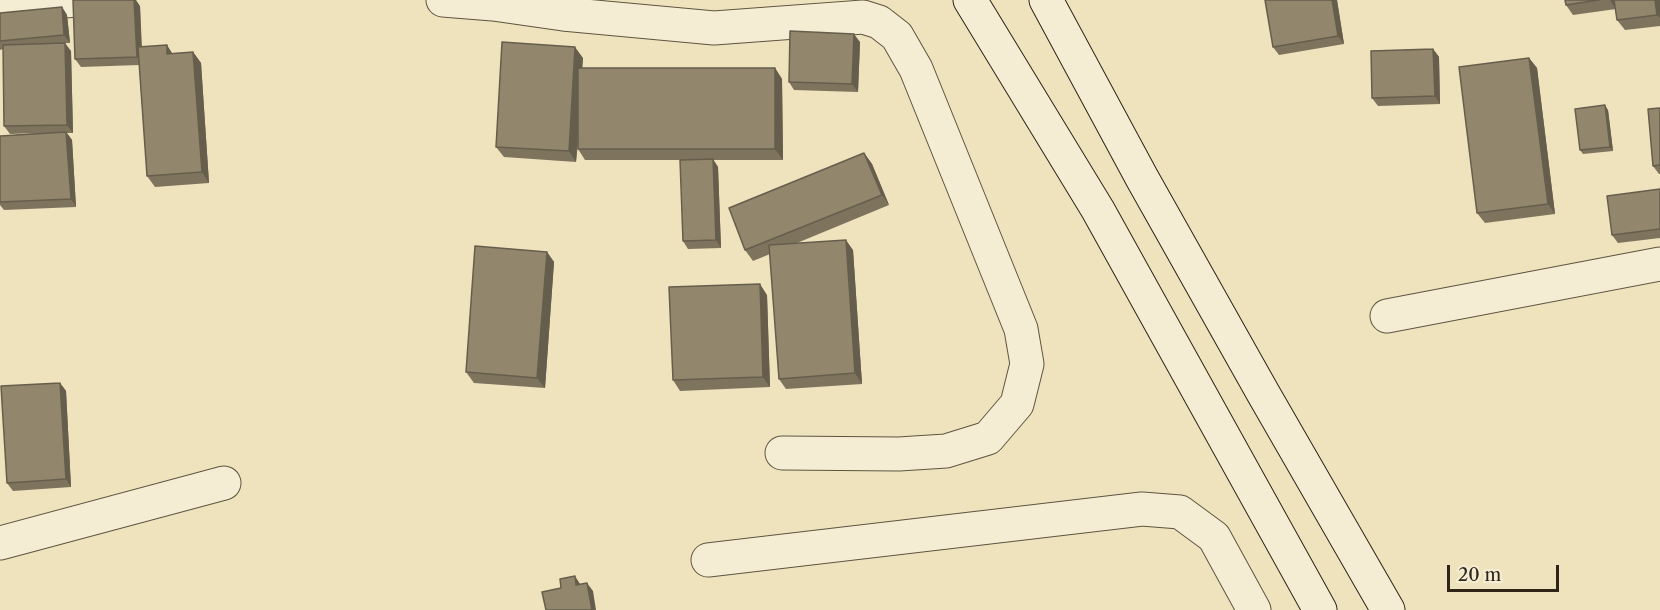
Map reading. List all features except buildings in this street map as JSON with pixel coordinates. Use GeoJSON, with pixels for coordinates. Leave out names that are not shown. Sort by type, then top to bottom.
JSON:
{"type":"FeatureCollection","features":[{"type":"Feature","properties":{"kind":"street"},"geometry":{"type":"LineString","coordinates":[[0,7],[76,0]]}},
{"type":"Feature","properties":{"kind":"street"},"geometry":{"type":"LineString","coordinates":[[443,0],[714,28],[863,17],[879,22],[897,36],[916,69],[1020,329],[1027,364],[1020,394],[1017,404],[988,438],[946,451],[899,454],[782,453]]}},
{"type":"Feature","properties":{"kind":"street"},"geometry":{"type":"LineString","coordinates":[[970,0],[1098,210],[1320,610]]}},
{"type":"Feature","properties":{"kind":"street"},"geometry":{"type":"LineString","coordinates":[[1046,0],[1154,198],[1388,610]]}},
{"type":"Feature","properties":{"kind":"street"},"geometry":{"type":"LineString","coordinates":[[1387,316],[1660,264]]}},
{"type":"Feature","properties":{"kind":"street"},"geometry":{"type":"LineString","coordinates":[[0,543],[224,483]]}},
{"type":"Feature","properties":{"kind":"street"},"geometry":{"type":"LineString","coordinates":[[708,560],[1142,509],[1180,512],[1214,537],[1254,610]]}}]}
